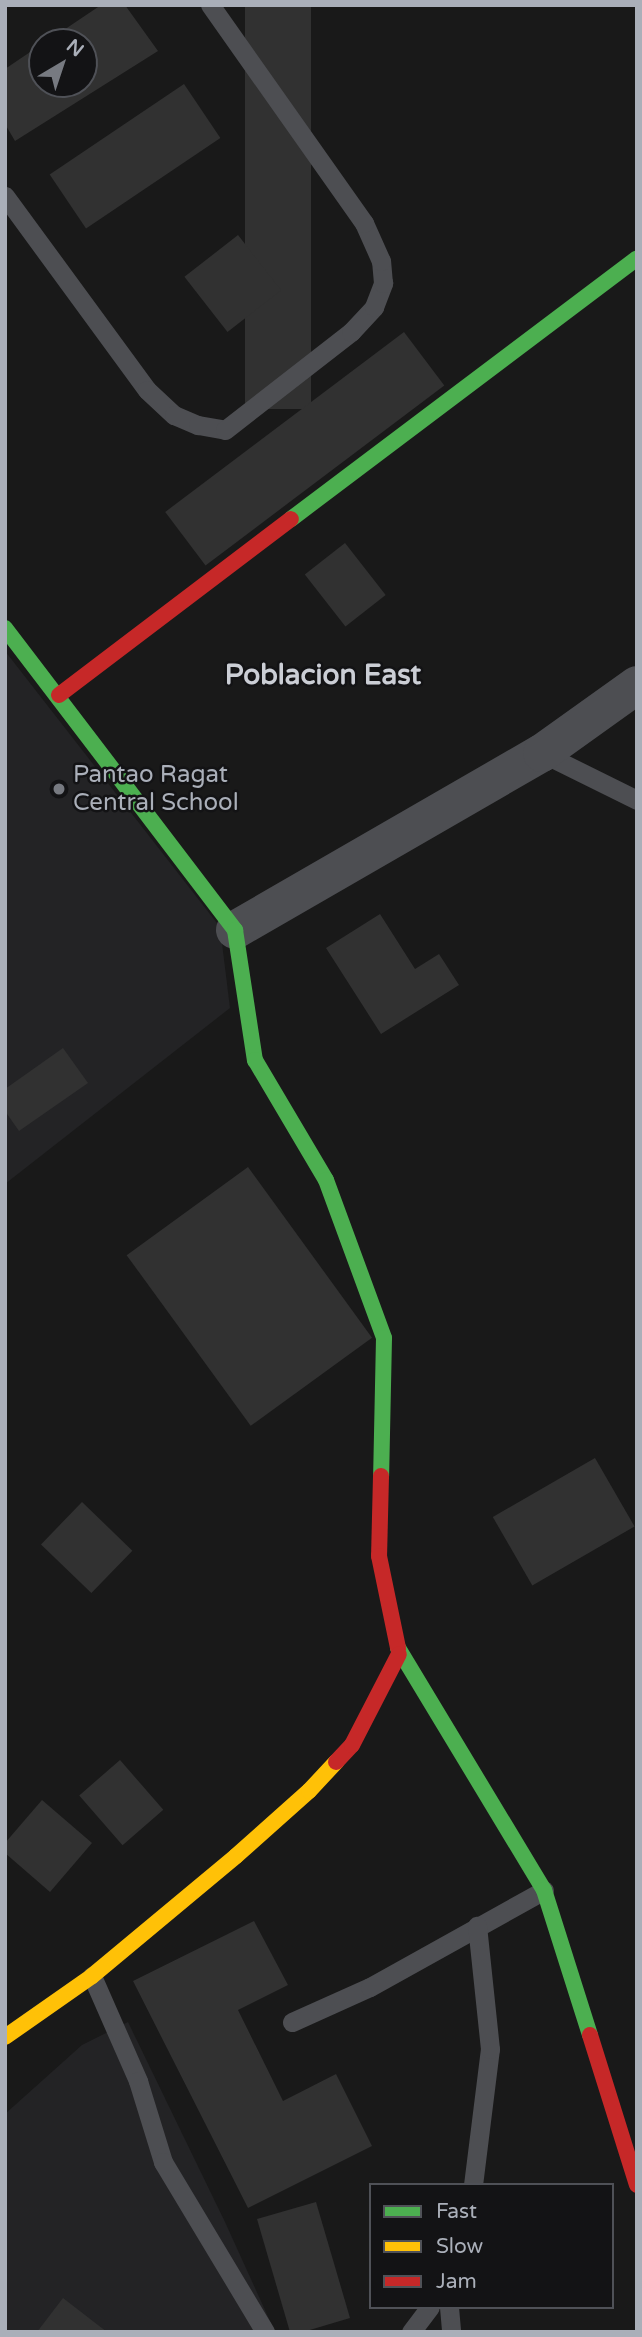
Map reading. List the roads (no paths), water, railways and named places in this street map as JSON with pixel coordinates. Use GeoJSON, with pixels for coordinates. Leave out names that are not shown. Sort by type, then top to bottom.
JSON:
{"type":"FeatureCollection","features":[{"type":"Feature","properties":{"kind":"main road"},"geometry":{"type":"LineString","coordinates":[[59,695],[637,258]]}},
{"type":"Feature","properties":{"kind":"main road"},"geometry":{"type":"LineString","coordinates":[[5,628],[59,695],[235,930],[255,1060],[326,1180],[384,1338],[379,1556],[399,1654],[544,1889],[637,2185]]}},
{"type":"Feature","properties":{"kind":"main road"},"geometry":{"type":"LineString","coordinates":[[5,2036],[92,1976],[236,1856],[309,1791],[352,1745],[399,1654]]}},
{"type":"Feature","properties":{"kind":"street"},"geometry":{"type":"LineString","coordinates":[[235,930],[542,753],[637,685]]}},
{"type":"Feature","properties":{"kind":"lane"},"geometry":{"type":"LineString","coordinates":[[5,196],[147,390],[174,415],[198,425],[225,430],[351,332],[374,307],[383,283],[382,261],[364,223],[210,5]]}},
{"type":"Feature","properties":{"kind":"lane"},"geometry":{"type":"LineString","coordinates":[[542,753],[637,800]]}},
{"type":"Feature","properties":{"kind":"lane"},"geometry":{"type":"LineString","coordinates":[[292,2022],[370,1987],[544,1889]]}},
{"type":"Feature","properties":{"kind":"lane"},"geometry":{"type":"LineString","coordinates":[[473,2183],[489,2049],[477,1926]]}},
{"type":"Feature","properties":{"kind":"lane"},"geometry":{"type":"LineString","coordinates":[[92,1976],[138,2081],[163,2162],[265,2332]]}},
{"type":"Feature","properties":{"kind":"lane"},"geometry":{"type":"LineString","coordinates":[[411,2332],[428,2309]]}},
{"type":"Feature","properties":{"kind":"lane"},"geometry":{"type":"LineString","coordinates":[[449,2309],[451,2332]]}},
{"type":"Feature","properties":{"kind":"place","name":"Pantao Ragat Central School"},"geometry":{"type":"Point","coordinates":[59,789]}},
{"type":"Feature","properties":{"kind":"district","name":"Poblacion East"},"geometry":{"type":"Point","coordinates":[323,675]}}]}
